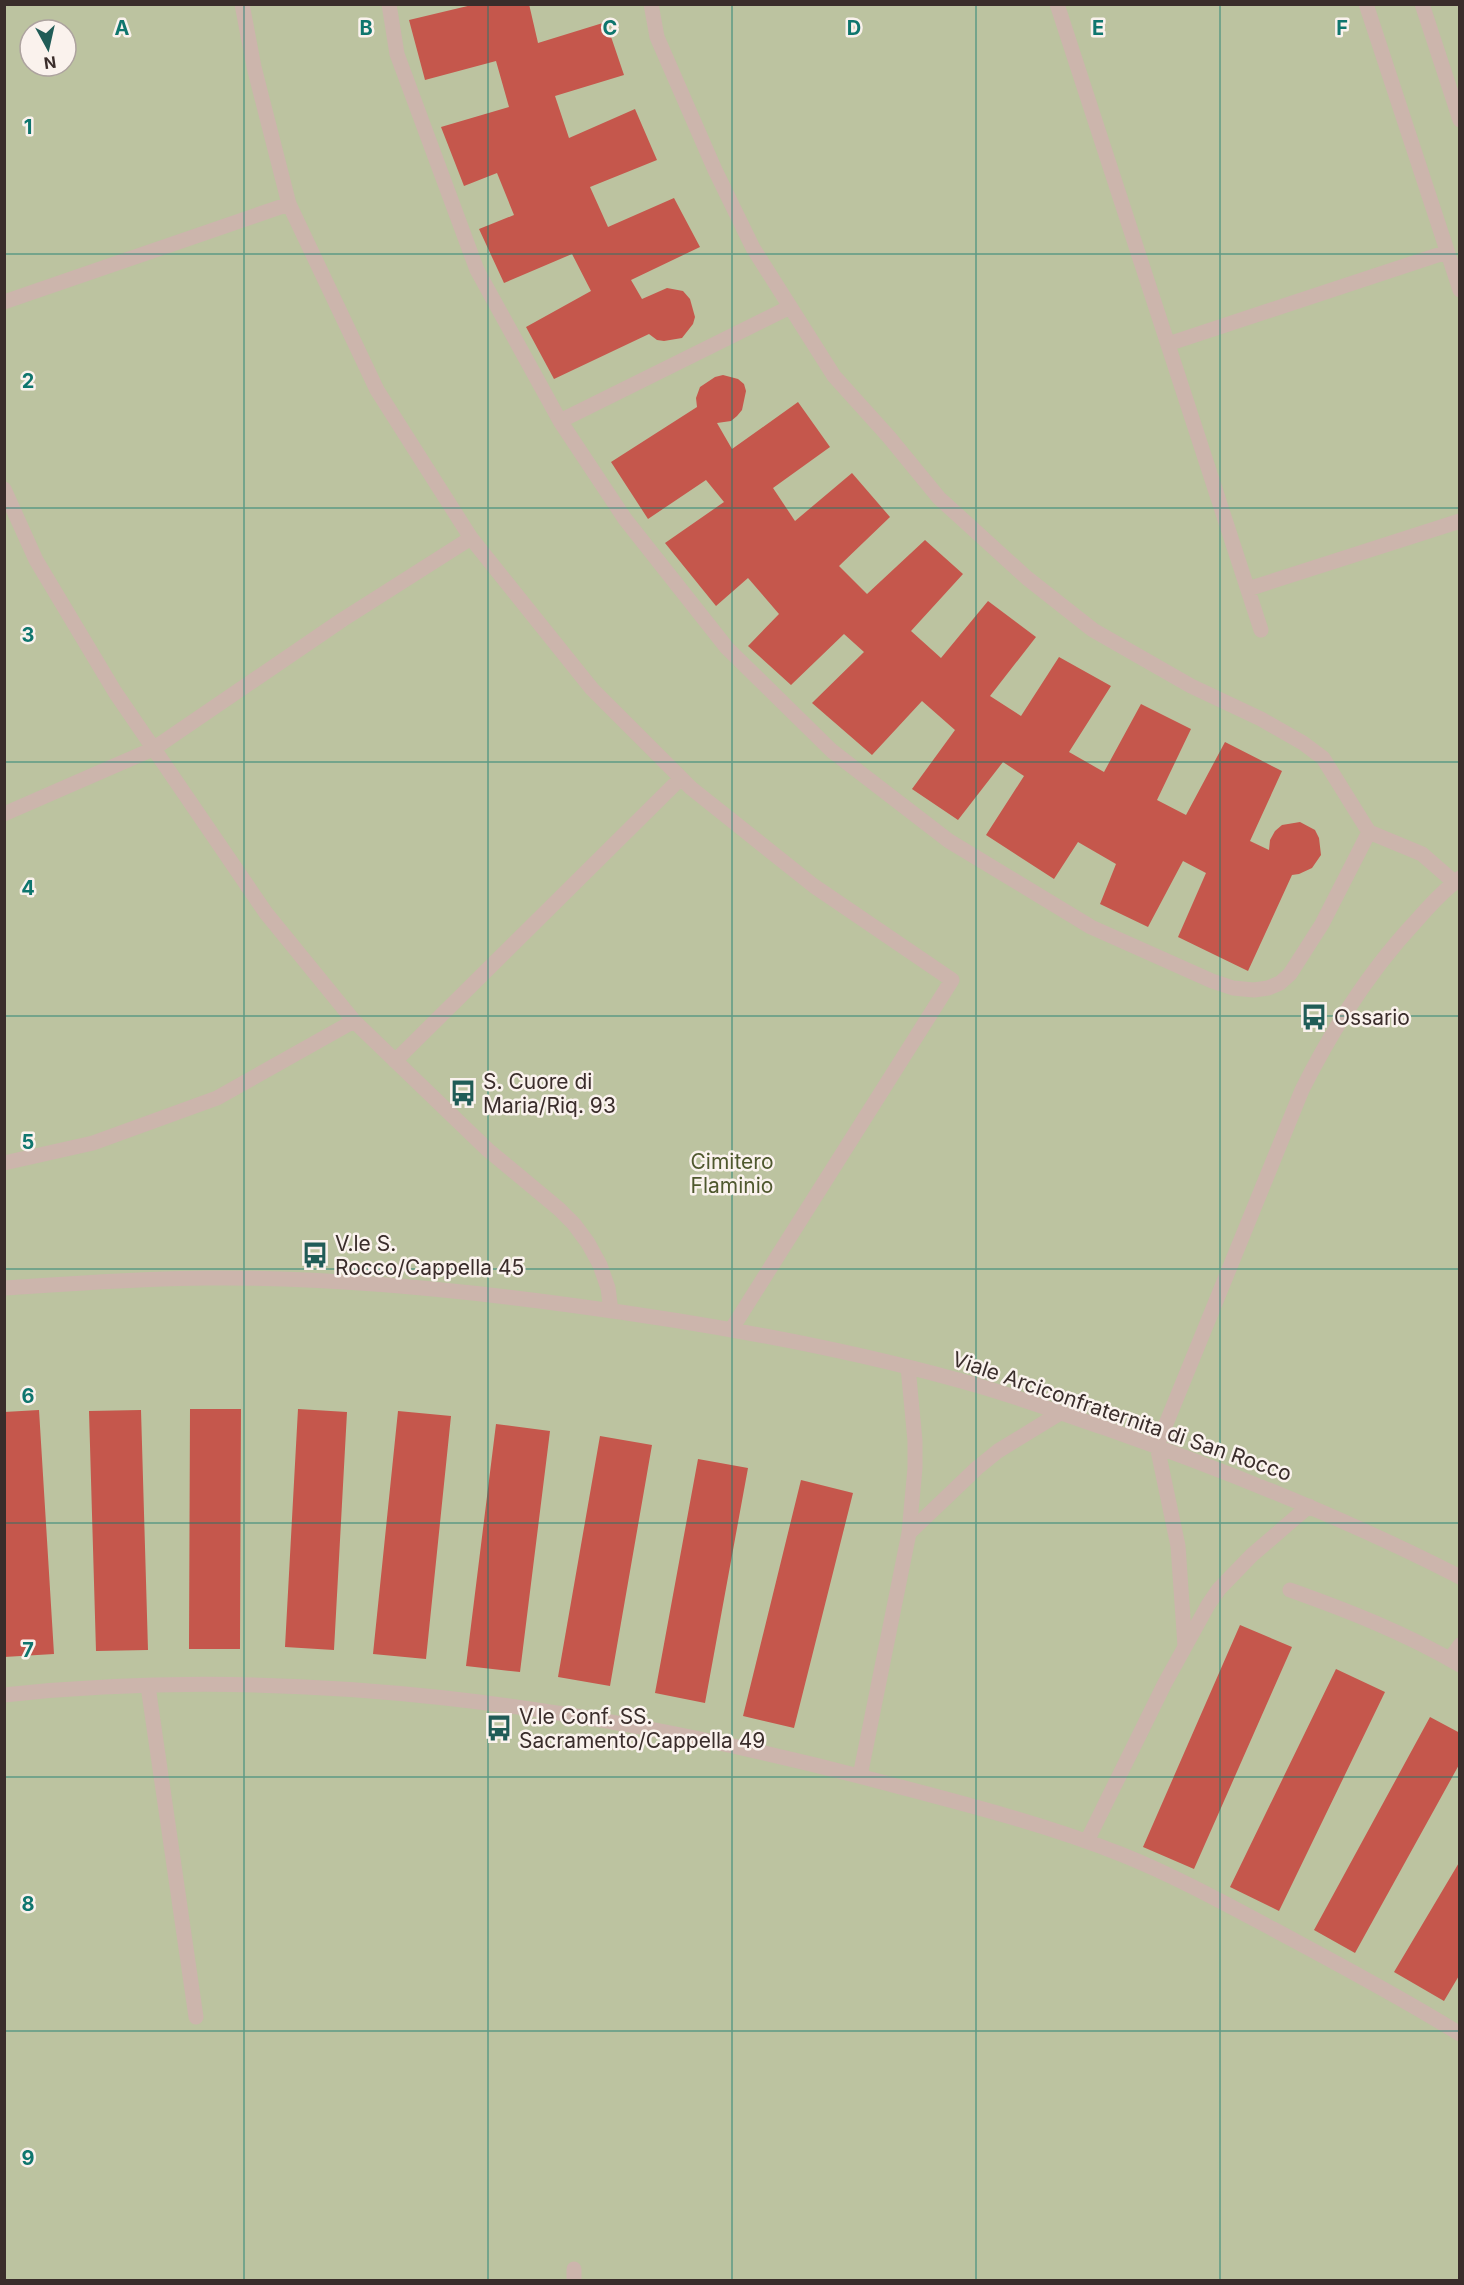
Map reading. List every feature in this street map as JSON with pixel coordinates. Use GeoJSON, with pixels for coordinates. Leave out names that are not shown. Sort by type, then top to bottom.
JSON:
{"type":"FeatureCollection","features":[{"type":"Feature","properties":{"kind":"lane"},"geometry":{"type":"LineString","coordinates":[[242,4],[254,67],[289,204],[377,390],[471,538],[592,689],[681,778],[814,886],[952,980],[731,1329]]}},
{"type":"Feature","properties":{"kind":"lane"},"geometry":{"type":"LineString","coordinates":[[389,4],[397,54],[477,270],[560,421],[625,519],[727,648],[832,751],[949,841],[1090,927],[1212,981],[1233,988],[1254,990],[1268,988],[1290,974],[1301,960],[1369,832]]}},
{"type":"Feature","properties":{"kind":"lane"},"geometry":{"type":"LineString","coordinates":[[651,4],[657,37],[715,170],[753,248],[834,376],[889,437],[939,498],[1018,570],[1093,630],[1191,686],[1303,742],[1323,758],[1369,832],[1422,854],[1457,880],[1401,937],[1377,966],[1325,1044],[1302,1090],[1157,1446],[1178,1546],[1185,1646]]}},
{"type":"Feature","properties":{"kind":"lane"},"geometry":{"type":"LineString","coordinates":[[1057,4],[1261,630]]}},
{"type":"Feature","properties":{"kind":"lane"},"geometry":{"type":"LineString","coordinates":[[1366,4],[1460,290]]}},
{"type":"Feature","properties":{"kind":"lane"},"geometry":{"type":"LineString","coordinates":[[1422,4],[1460,120]]}},
{"type":"Feature","properties":{"kind":"lane"},"geometry":{"type":"LineString","coordinates":[[4,302],[289,204]]}},
{"type":"Feature","properties":{"kind":"lane"},"geometry":{"type":"LineString","coordinates":[[1168,344],[1447,252]]}},
{"type":"Feature","properties":{"kind":"lane"},"geometry":{"type":"LineString","coordinates":[[560,421],[790,307]]}},
{"type":"Feature","properties":{"kind":"lane"},"geometry":{"type":"LineString","coordinates":[[4,489],[36,560],[115,692],[267,913],[354,1021],[488,1150],[574,1224],[600,1265],[608,1288],[611,1311]]}},
{"type":"Feature","properties":{"kind":"lane"},"geometry":{"type":"LineString","coordinates":[[1248,589],[1460,521]]}},
{"type":"Feature","properties":{"kind":"lane"},"geometry":{"type":"LineString","coordinates":[[4,814],[153,749],[342,620],[471,538]]}},
{"type":"Feature","properties":{"kind":"lane"},"geometry":{"type":"LineString","coordinates":[[395,1061],[681,778]]}},
{"type":"Feature","properties":{"kind":"lane"},"geometry":{"type":"LineString","coordinates":[[4,1163],[93,1143],[217,1098],[354,1021]]}},
{"type":"Feature","properties":{"kind":"lane","name":"Viale Arciconfraternita di San Rocco"},"geometry":{"type":"LineString","coordinates":[[4,1288],[156,1278],[305,1280],[466,1292],[731,1329],[958,1379],[1060,1413],[1157,1446],[1309,1506],[1392,1542],[1460,1577]]}},
{"type":"Feature","properties":{"kind":"lane"},"geometry":{"type":"LineString","coordinates":[[860,1776],[909,1533],[915,1441],[908,1367]]}},
{"type":"Feature","properties":{"kind":"lane"},"geometry":{"type":"LineString","coordinates":[[909,1533],[977,1468],[1019,1437],[1060,1413]]}},
{"type":"Feature","properties":{"kind":"lane"},"geometry":{"type":"LineString","coordinates":[[1087,1841],[1185,1646],[1220,1589],[1252,1554],[1309,1506]]}},
{"type":"Feature","properties":{"kind":"lane"},"geometry":{"type":"LineString","coordinates":[[1290,1590],[1370,1619],[1455,1662],[1460,1645]]}},
{"type":"Feature","properties":{"kind":"lane"},"geometry":{"type":"LineString","coordinates":[[148,1686],[196,2017]]}},
{"type":"Feature","properties":{"kind":"lane"},"geometry":{"type":"LineString","coordinates":[[4,1695],[86,1688],[148,1686],[275,1686],[338,1689],[505,1704],[607,1720],[749,1750],[860,1776],[1031,1822],[1087,1841],[1190,1885],[1416,2006],[1460,2034]]}},
{"type":"Feature","properties":{"kind":"green space","name":"Cimitero Flaminio"},"geometry":{"type":"Polygon","coordinates":[[[5,5],[1459,5],[1459,2280],[5,2280],[5,5]]]}},
{"type":"Feature","properties":{"kind":"building"},"geometry":{"type":"Polygon","coordinates":[[[476,4],[529,4],[538,43],[606,22],[624,75],[555,96],[569,138],[635,109],[657,160],[590,187],[608,227],[674,198],[700,247],[631,280],[642,299],[667,288],[683,291],[690,299],[695,317],[693,324],[682,338],[664,341],[657,340],[649,334],[554,379],[526,327],[591,291],[572,254],[504,283],[479,229],[514,215],[497,173],[464,186],[441,127],[509,107],[496,61],[425,80],[409,20],[476,4]]]}},
{"type":"Feature","properties":{"kind":"building"},"geometry":{"type":"Polygon","coordinates":[[[723,375],[738,379],[744,384],[746,391],[742,410],[737,416],[731,421],[717,423],[732,449],[798,402],[830,447],[773,488],[795,521],[852,473],[890,517],[839,566],[867,594],[925,540],[963,574],[911,631],[941,658],[988,601],[1036,637],[990,696],[1021,716],[1059,657],[1111,686],[1069,752],[1104,772],[1141,704],[1191,729],[1157,800],[1186,815],[1225,742],[1282,771],[1250,841],[1269,850],[1270,840],[1275,831],[1282,825],[1300,822],[1315,830],[1319,838],[1321,855],[1312,868],[1292,875],[1248,971],[1178,937],[1206,873],[1183,861],[1148,927],[1100,904],[1116,864],[1078,842],[1054,879],[986,835],[1024,776],[1003,762],[958,820],[912,789],[955,730],[922,701],[872,755],[812,703],[864,652],[844,634],[791,685],[748,646],[779,614],[748,578],[716,606],[665,543],[724,502],[706,480],[648,519],[611,462],[697,407],[696,398],[700,387],[715,377],[723,375]]]}},
{"type":"Feature","properties":{"kind":"building"},"geometry":{"type":"Polygon","coordinates":[[[190,1409],[241,1409],[240,1649],[189,1649],[190,1409]]]}},
{"type":"Feature","properties":{"kind":"building"},"geometry":{"type":"Polygon","coordinates":[[[298,1409],[347,1412],[334,1650],[285,1647],[298,1409]]]}},
{"type":"Feature","properties":{"kind":"building"},"geometry":{"type":"Polygon","coordinates":[[[39,1410],[54,1654],[4,1657],[4,1412],[39,1410]]]}},
{"type":"Feature","properties":{"kind":"building"},"geometry":{"type":"Polygon","coordinates":[[[141,1410],[148,1650],[96,1651],[89,1411],[141,1410]]]}},
{"type":"Feature","properties":{"kind":"building"},"geometry":{"type":"Polygon","coordinates":[[[398,1411],[451,1416],[426,1659],[373,1654],[398,1411]]]}},
{"type":"Feature","properties":{"kind":"building"},"geometry":{"type":"Polygon","coordinates":[[[496,1424],[550,1431],[520,1672],[466,1666],[496,1424]]]}},
{"type":"Feature","properties":{"kind":"building"},"geometry":{"type":"Polygon","coordinates":[[[600,1436],[652,1445],[610,1686],[558,1677],[600,1436]]]}},
{"type":"Feature","properties":{"kind":"building"},"geometry":{"type":"Polygon","coordinates":[[[698,1459],[748,1468],[705,1703],[655,1693],[698,1459]]]}},
{"type":"Feature","properties":{"kind":"building"},"geometry":{"type":"Polygon","coordinates":[[[801,1480],[853,1493],[794,1728],[743,1716],[801,1480]]]}},
{"type":"Feature","properties":{"kind":"building"},"geometry":{"type":"Polygon","coordinates":[[[1240,1625],[1292,1647],[1194,1869],[1143,1847],[1240,1625]]]}},
{"type":"Feature","properties":{"kind":"building"},"geometry":{"type":"Polygon","coordinates":[[[1336,1669],[1385,1692],[1279,1911],[1230,1887],[1336,1669]]]}},
{"type":"Feature","properties":{"kind":"building"},"geometry":{"type":"Polygon","coordinates":[[[1430,1717],[1460,1733],[1460,1763],[1355,1953],[1314,1930],[1430,1717]]]}},
{"type":"Feature","properties":{"kind":"building"},"geometry":{"type":"Polygon","coordinates":[[[1460,1861],[1460,1974],[1444,2001],[1394,1972],[1460,1861]]]}},
{"type":"Feature","properties":{"kind":"place","name":"Ossario"},"geometry":{"type":"Point","coordinates":[1314,1017]}},
{"type":"Feature","properties":{"kind":"place","name":"S. Cuore di Maria/Riq. 93"},"geometry":{"type":"Point","coordinates":[463,1093]}},
{"type":"Feature","properties":{"kind":"place","name":"V.le S. Rocco/Cappella 45"},"geometry":{"type":"Point","coordinates":[315,1255]}},
{"type":"Feature","properties":{"kind":"place","name":"V.le Conf. SS. Sacramento/Cappella 49"},"geometry":{"type":"Point","coordinates":[499,1728]}}]}
